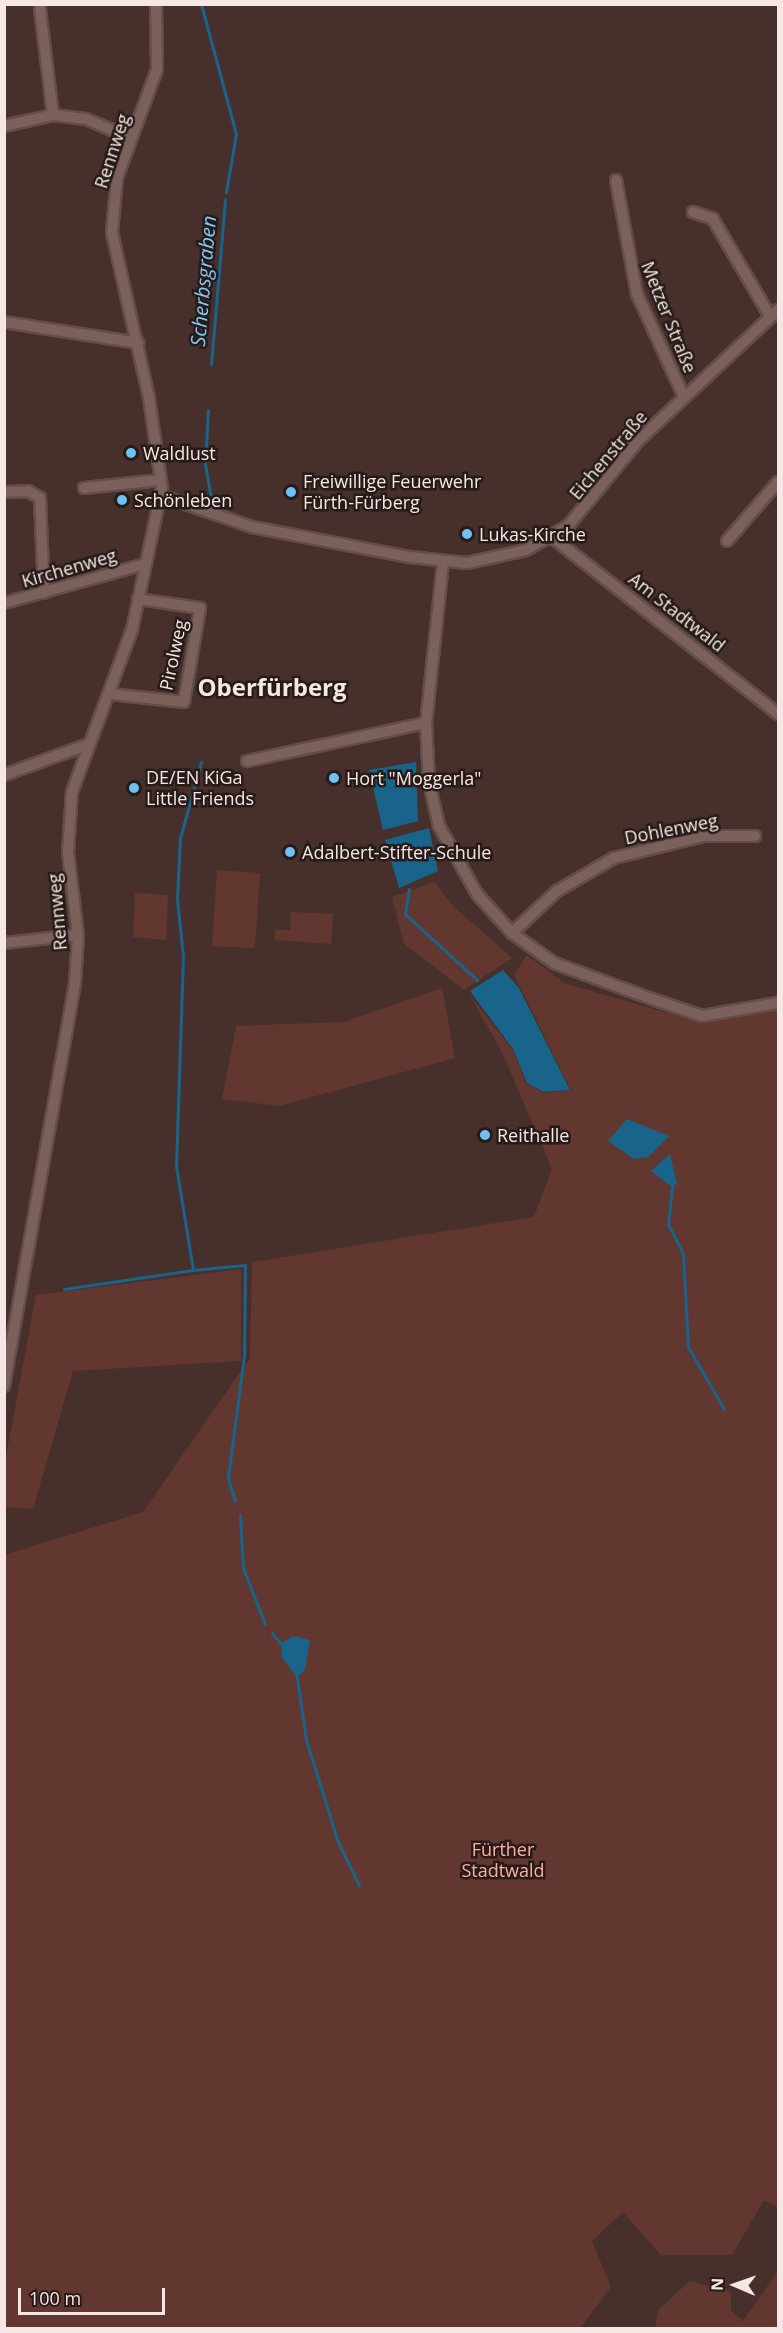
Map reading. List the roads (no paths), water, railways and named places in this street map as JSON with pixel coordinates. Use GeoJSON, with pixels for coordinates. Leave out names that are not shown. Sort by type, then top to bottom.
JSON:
{"type":"FeatureCollection","features":[{"type":"Feature","properties":{"kind":"street","name":"Rennweg"},"geometry":{"type":"LineString","coordinates":[[4,1386],[75,983],[78,935],[68,819],[89,744],[110,694],[138,599],[142,565],[160,495],[161,480],[138,343],[112,232],[117,178],[158,69],[156,4]]}},
{"type":"Feature","properties":{"kind":"street"},"geometry":{"type":"LineString","coordinates":[[40,9],[53,115]]}},
{"type":"Feature","properties":{"kind":"street"},"geometry":{"type":"LineString","coordinates":[[4,126],[53,115],[86,119],[131,138]]}},
{"type":"Feature","properties":{"kind":"street","name":"Metzer Straße"},"geometry":{"type":"LineString","coordinates":[[616,180],[637,294],[683,395]]}},
{"type":"Feature","properties":{"kind":"street","name":"Eichenstraße"},"geometry":{"type":"LineString","coordinates":[[160,495],[252,527],[444,562],[489,560],[554,538],[683,395],[774,313],[713,219],[693,212]]}},
{"type":"Feature","properties":{"kind":"street"},"geometry":{"type":"LineString","coordinates":[[4,322],[138,343]]}},
{"type":"Feature","properties":{"kind":"street"},"geometry":{"type":"LineString","coordinates":[[84,488],[161,480]]}},
{"type":"Feature","properties":{"kind":"street"},"geometry":{"type":"LineString","coordinates":[[727,541],[778,482]]}},
{"type":"Feature","properties":{"kind":"street"},"geometry":{"type":"LineString","coordinates":[[4,492],[28,491],[40,498],[44,593]]}},
{"type":"Feature","properties":{"kind":"street","name":"Am Stadtwald"},"geometry":{"type":"LineString","coordinates":[[554,538],[778,714]]}},
{"type":"Feature","properties":{"kind":"street"},"geometry":{"type":"LineString","coordinates":[[444,562],[426,723],[430,793],[439,826],[477,894],[512,933],[554,963],[702,1016],[778,1003]]}},
{"type":"Feature","properties":{"kind":"street","name":"Kirchenweg"},"geometry":{"type":"LineString","coordinates":[[4,603],[142,565]]}},
{"type":"Feature","properties":{"kind":"street","name":"Pirolweg"},"geometry":{"type":"LineString","coordinates":[[110,694],[184,702],[200,608],[138,599]]}},
{"type":"Feature","properties":{"kind":"street"},"geometry":{"type":"LineString","coordinates":[[247,761],[426,723]]}},
{"type":"Feature","properties":{"kind":"street"},"geometry":{"type":"LineString","coordinates":[[4,775],[89,744]]}},
{"type":"Feature","properties":{"kind":"street","name":"Dohlenweg"},"geometry":{"type":"LineString","coordinates":[[512,933],[557,891],[614,858],[704,836],[755,836]]}},
{"type":"Feature","properties":{"kind":"street"},"geometry":{"type":"LineString","coordinates":[[4,943],[78,935]]}},
{"type":"Feature","properties":{"kind":"water"},"geometry":{"type":"Polygon","coordinates":[[[416,762],[418,821],[383,830],[369,770],[416,762]]]}},
{"type":"Feature","properties":{"kind":"water"},"geometry":{"type":"Polygon","coordinates":[[[429,828],[438,871],[399,888],[385,840],[429,828]]]}},
{"type":"Feature","properties":{"kind":"water"},"geometry":{"type":"Polygon","coordinates":[[[503,970],[519,988],[570,1090],[544,1092],[527,1083],[513,1049],[470,991],[503,970]]]}},
{"type":"Feature","properties":{"kind":"water"},"geometry":{"type":"Polygon","coordinates":[[[627,1119],[669,1136],[648,1157],[634,1159],[608,1141],[627,1119]]]}},
{"type":"Feature","properties":{"kind":"water"},"geometry":{"type":"Polygon","coordinates":[[[670,1154],[677,1184],[672,1187],[651,1171],[670,1154]]]}},
{"type":"Feature","properties":{"kind":"water"},"geometry":{"type":"Polygon","coordinates":[[[292,1636],[310,1640],[305,1669],[297,1678],[282,1657],[281,1644],[292,1636]]]}},
{"type":"Feature","properties":{"kind":"waterway","name":"Scherbsgraben"},"geometry":{"type":"LineString","coordinates":[[201,4],[236,134],[226,192]]}},
{"type":"Feature","properties":{"kind":"waterway","name":"Scherbsgraben"},"geometry":{"type":"LineString","coordinates":[[211,364],[225,200]]}},
{"type":"Feature","properties":{"kind":"waterway"},"geometry":{"type":"LineString","coordinates":[[208,410],[205,464],[211,497]]}},
{"type":"Feature","properties":{"kind":"waterway"},"geometry":{"type":"LineString","coordinates":[[201,762],[180,838],[177,899],[183,956],[176,1166],[193,1270],[245,1265],[244,1356],[228,1478],[235,1501]]}},
{"type":"Feature","properties":{"kind":"waterway"},"geometry":{"type":"LineString","coordinates":[[409,889],[405,914],[477,980]]}},
{"type":"Feature","properties":{"kind":"waterway","name":"Scherbsgraben"},"geometry":{"type":"LineString","coordinates":[[672,1187],[668,1224],[683,1254],[688,1347],[724,1409]]}},
{"type":"Feature","properties":{"kind":"waterway"},"geometry":{"type":"LineString","coordinates":[[64,1289],[193,1270]]}},
{"type":"Feature","properties":{"kind":"waterway"},"geometry":{"type":"LineString","coordinates":[[240,1515],[243,1568],[265,1624]]}},
{"type":"Feature","properties":{"kind":"waterway"},"geometry":{"type":"LineString","coordinates":[[272,1633],[281,1644]]}},
{"type":"Feature","properties":{"kind":"waterway"},"geometry":{"type":"LineString","coordinates":[[297,1678],[306,1740],[338,1842],[359,1885]]}},
{"type":"Feature","properties":{"kind":"place","name":"Waldlust"},"geometry":{"type":"Point","coordinates":[131,453]}},
{"type":"Feature","properties":{"kind":"place","name":"Freiwillige Feuerwehr Fürth-Fürberg"},"geometry":{"type":"Point","coordinates":[291,492]}},
{"type":"Feature","properties":{"kind":"place","name":"Schönleben"},"geometry":{"type":"Point","coordinates":[122,500]}},
{"type":"Feature","properties":{"kind":"place","name":"Lukas-Kirche"},"geometry":{"type":"Point","coordinates":[467,534]}},
{"type":"Feature","properties":{"kind":"place","name":"Hort \"Moggerla\""},"geometry":{"type":"Point","coordinates":[334,778]}},
{"type":"Feature","properties":{"kind":"place","name":"DE/EN KiGa Little Friends"},"geometry":{"type":"Point","coordinates":[134,788]}},
{"type":"Feature","properties":{"kind":"place","name":"Adalbert-Stifter-Schule"},"geometry":{"type":"Point","coordinates":[290,852]}},
{"type":"Feature","properties":{"kind":"place","name":"Reithalle"},"geometry":{"type":"Point","coordinates":[485,1135]}},
{"type":"Feature","properties":{"kind":"district","name":"Oberfürberg"},"geometry":{"type":"Point","coordinates":[272,687]}},
{"type":"Feature","properties":{"kind":"park label","name":"Fürther Stadtwald"},"geometry":{"type":"Point","coordinates":[503,1860]}}]}
